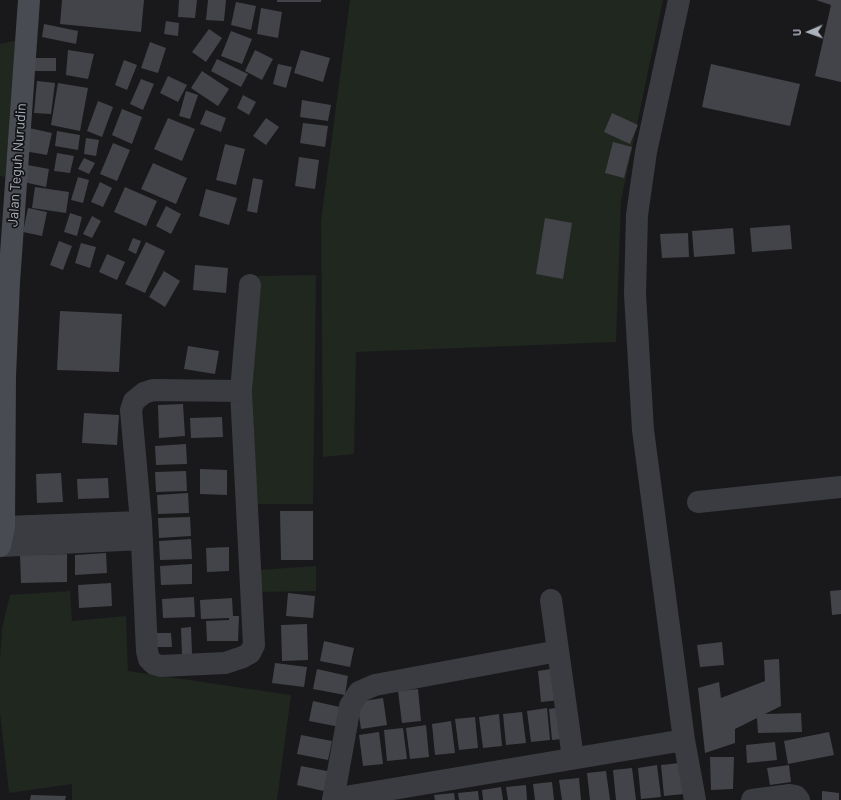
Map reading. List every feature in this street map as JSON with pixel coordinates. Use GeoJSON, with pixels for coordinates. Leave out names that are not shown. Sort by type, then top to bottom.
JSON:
{"type":"FeatureCollection","features":[{"type":"Feature","properties":{"kind":"street","name":"Jalan Teguh Nurudin"},"geometry":{"type":"LineString","coordinates":[[1,540],[5,376],[5,282],[29,0]]}},
{"type":"Feature","properties":{"kind":"street"},"geometry":{"type":"LineString","coordinates":[[679,0],[646,152],[637,215],[635,294],[643,430],[684,740],[695,800]]}},
{"type":"Feature","properties":{"kind":"street"},"geometry":{"type":"LineString","coordinates":[[241,391],[153,390],[144,393],[134,401],[131,410],[141,531],[146,638],[149,659],[154,664],[161,666],[218,663],[243,657],[250,652],[254,645],[241,391],[250,285]]}},
{"type":"Feature","properties":{"kind":"street"},"geometry":{"type":"LineString","coordinates":[[698,502],[841,487]]}},
{"type":"Feature","properties":{"kind":"street"},"geometry":{"type":"LineString","coordinates":[[1,540],[141,531]]}},
{"type":"Feature","properties":{"kind":"street"},"geometry":{"type":"LineString","coordinates":[[551,600],[573,758]]}},
{"type":"Feature","properties":{"kind":"street"},"geometry":{"type":"LineString","coordinates":[[558,651],[376,685],[359,692],[350,706],[333,799],[684,740]]}},
{"type":"Feature","properties":{"kind":"street"},"geometry":{"type":"LineString","coordinates":[[752,800],[790,795],[796,796],[799,800]]}},
{"type":"Feature","properties":{"kind":"shaded area"},"geometry":{"type":"Polygon","coordinates":[[[350,0],[663,0],[621,201],[616,342],[356,352],[354,454],[323,457],[321,221],[350,0]]]}},
{"type":"Feature","properties":{"kind":"shaded area"},"geometry":{"type":"Polygon","coordinates":[[[19,40],[5,177],[0,176],[0,44],[19,40]]]}},
{"type":"Feature","properties":{"kind":"shaded area"},"geometry":{"type":"Polygon","coordinates":[[[316,275],[313,504],[257,504],[252,394],[259,276],[316,275]]]}},
{"type":"Feature","properties":{"kind":"shaded area"},"geometry":{"type":"Polygon","coordinates":[[[316,566],[316,591],[260,592],[258,570],[316,566]]]}},
{"type":"Feature","properties":{"kind":"shaded area"},"geometry":{"type":"Polygon","coordinates":[[[70,591],[72,621],[126,616],[128,671],[291,695],[277,800],[72,800],[72,784],[9,793],[0,713],[0,658],[2,629],[10,595],[70,591]]]}},
{"type":"Feature","properties":{"kind":"building"},"geometry":{"type":"Polygon","coordinates":[[[62,0],[144,0],[141,32],[60,24],[62,0]]]}},
{"type":"Feature","properties":{"kind":"building"},"geometry":{"type":"Polygon","coordinates":[[[179,0],[197,0],[195,18],[178,17],[179,0]]]}},
{"type":"Feature","properties":{"kind":"building"},"geometry":{"type":"Polygon","coordinates":[[[208,0],[226,0],[224,21],[206,20],[208,0]]]}},
{"type":"Feature","properties":{"kind":"building"},"geometry":{"type":"Polygon","coordinates":[[[277,0],[321,0],[321,2],[277,2],[277,0]]]}},
{"type":"Feature","properties":{"kind":"building"},"geometry":{"type":"Polygon","coordinates":[[[816,0],[841,0],[841,82],[815,76],[831,5],[816,0]]]}},
{"type":"Feature","properties":{"kind":"building"},"geometry":{"type":"Polygon","coordinates":[[[236,2],[256,6],[251,30],[231,25],[236,2]]]}},
{"type":"Feature","properties":{"kind":"building"},"geometry":{"type":"Polygon","coordinates":[[[261,8],[282,12],[278,38],[257,34],[261,8]]]}},
{"type":"Feature","properties":{"kind":"building"},"geometry":{"type":"Polygon","coordinates":[[[166,21],[179,23],[178,36],[164,34],[166,21]]]}},
{"type":"Feature","properties":{"kind":"building"},"geometry":{"type":"Polygon","coordinates":[[[44,24],[78,31],[76,44],[42,37],[44,24]]]}},
{"type":"Feature","properties":{"kind":"building"},"geometry":{"type":"Polygon","coordinates":[[[209,29],[222,38],[206,62],[192,52],[209,29]]]}},
{"type":"Feature","properties":{"kind":"building"},"geometry":{"type":"Polygon","coordinates":[[[231,31],[252,39],[242,64],[221,56],[231,31]]]}},
{"type":"Feature","properties":{"kind":"building"},"geometry":{"type":"Polygon","coordinates":[[[150,42],[166,48],[158,73],[141,68],[150,42]]]}},
{"type":"Feature","properties":{"kind":"building"},"geometry":{"type":"Polygon","coordinates":[[[68,50],[94,54],[88,79],[66,75],[68,50]]]}},
{"type":"Feature","properties":{"kind":"building"},"geometry":{"type":"Polygon","coordinates":[[[255,50],[273,59],[262,80],[245,71],[255,50]]]}},
{"type":"Feature","properties":{"kind":"building"},"geometry":{"type":"Polygon","coordinates":[[[301,50],[330,58],[323,82],[294,73],[301,50]]]}},
{"type":"Feature","properties":{"kind":"building"},"geometry":{"type":"Polygon","coordinates":[[[32,58],[56,58],[56,71],[32,71],[32,58]]]}},
{"type":"Feature","properties":{"kind":"building"},"geometry":{"type":"Polygon","coordinates":[[[217,59],[248,74],[241,87],[211,71],[217,59]]]}},
{"type":"Feature","properties":{"kind":"building"},"geometry":{"type":"Polygon","coordinates":[[[124,60],[137,65],[127,90],[115,85],[124,60]]]}},
{"type":"Feature","properties":{"kind":"building"},"geometry":{"type":"Polygon","coordinates":[[[278,64],[292,67],[286,88],[273,84],[278,64]]]}},
{"type":"Feature","properties":{"kind":"building"},"geometry":{"type":"Polygon","coordinates":[[[711,64],[800,84],[790,126],[702,107],[711,64]]]}},
{"type":"Feature","properties":{"kind":"building"},"geometry":{"type":"Polygon","coordinates":[[[202,71],[229,89],[218,106],[191,88],[202,71]]]}},
{"type":"Feature","properties":{"kind":"building"},"geometry":{"type":"Polygon","coordinates":[[[168,76],[187,85],[178,102],[160,93],[168,76]]]}},
{"type":"Feature","properties":{"kind":"building"},"geometry":{"type":"Polygon","coordinates":[[[141,79],[154,84],[143,110],[130,104],[141,79]]]}},
{"type":"Feature","properties":{"kind":"building"},"geometry":{"type":"Polygon","coordinates":[[[37,81],[55,83],[51,114],[34,113],[37,81]]]}},
{"type":"Feature","properties":{"kind":"building"},"geometry":{"type":"Polygon","coordinates":[[[58,83],[88,88],[80,131],[51,125],[58,83]]]}},
{"type":"Feature","properties":{"kind":"building"},"geometry":{"type":"Polygon","coordinates":[[[186,91],[198,95],[190,119],[179,116],[186,91]]]}},
{"type":"Feature","properties":{"kind":"building"},"geometry":{"type":"Polygon","coordinates":[[[243,95],[256,102],[249,115],[237,108],[243,95]]]}},
{"type":"Feature","properties":{"kind":"building"},"geometry":{"type":"Polygon","coordinates":[[[302,100],[331,105],[328,121],[300,117],[302,100]]]}},
{"type":"Feature","properties":{"kind":"building"},"geometry":{"type":"Polygon","coordinates":[[[98,101],[113,107],[102,137],[87,131],[98,101]]]}},
{"type":"Feature","properties":{"kind":"building"},"geometry":{"type":"Polygon","coordinates":[[[122,109],[142,117],[132,144],[112,135],[122,109]]]}},
{"type":"Feature","properties":{"kind":"building"},"geometry":{"type":"Polygon","coordinates":[[[206,110],[226,118],[221,132],[200,124],[206,110]]]}},
{"type":"Feature","properties":{"kind":"building"},"geometry":{"type":"Polygon","coordinates":[[[612,113],[638,125],[630,144],[604,132],[612,113]]]}},
{"type":"Feature","properties":{"kind":"building"},"geometry":{"type":"Polygon","coordinates":[[[168,118],[195,129],[182,161],[154,149],[168,118]]]}},
{"type":"Feature","properties":{"kind":"building"},"geometry":{"type":"Polygon","coordinates":[[[266,118],[279,127],[266,145],[253,136],[266,118]]]}},
{"type":"Feature","properties":{"kind":"building"},"geometry":{"type":"Polygon","coordinates":[[[303,123],[328,126],[325,147],[300,143],[303,123]]]}},
{"type":"Feature","properties":{"kind":"building"},"geometry":{"type":"Polygon","coordinates":[[[29,128],[52,133],[47,155],[24,151],[29,128]]]}},
{"type":"Feature","properties":{"kind":"building"},"geometry":{"type":"Polygon","coordinates":[[[57,131],[80,135],[78,150],[55,146],[57,131]]]}},
{"type":"Feature","properties":{"kind":"building"},"geometry":{"type":"Polygon","coordinates":[[[86,138],[99,140],[96,156],[84,154],[86,138]]]}},
{"type":"Feature","properties":{"kind":"building"},"geometry":{"type":"Polygon","coordinates":[[[613,142],[632,147],[624,178],[605,173],[613,142]]]}},
{"type":"Feature","properties":{"kind":"building"},"geometry":{"type":"Polygon","coordinates":[[[113,143],[130,150],[117,181],[100,174],[113,143]]]}},
{"type":"Feature","properties":{"kind":"building"},"geometry":{"type":"Polygon","coordinates":[[[225,144],[245,149],[236,185],[216,180],[225,144]]]}},
{"type":"Feature","properties":{"kind":"building"},"geometry":{"type":"Polygon","coordinates":[[[57,153],[74,156],[70,173],[54,171],[57,153]]]}},
{"type":"Feature","properties":{"kind":"building"},"geometry":{"type":"Polygon","coordinates":[[[299,157],[319,160],[315,189],[295,186],[299,157]]]}},
{"type":"Feature","properties":{"kind":"building"},"geometry":{"type":"Polygon","coordinates":[[[84,158],[95,163],[89,174],[78,169],[84,158]]]}},
{"type":"Feature","properties":{"kind":"building"},"geometry":{"type":"Polygon","coordinates":[[[153,163],[187,178],[176,204],[141,189],[153,163]]]}},
{"type":"Feature","properties":{"kind":"building"},"geometry":{"type":"Polygon","coordinates":[[[22,164],[49,169],[46,187],[19,181],[22,164]]]}},
{"type":"Feature","properties":{"kind":"building"},"geometry":{"type":"Polygon","coordinates":[[[78,177],[89,180],[83,203],[71,200],[78,177]]]}},
{"type":"Feature","properties":{"kind":"building"},"geometry":{"type":"Polygon","coordinates":[[[253,178],[263,180],[257,213],[247,211],[253,178]]]}},
{"type":"Feature","properties":{"kind":"building"},"geometry":{"type":"Polygon","coordinates":[[[100,182],[112,188],[103,207],[91,202],[100,182]]]}},
{"type":"Feature","properties":{"kind":"building"},"geometry":{"type":"Polygon","coordinates":[[[35,187],[69,192],[66,213],[32,208],[35,187]]]}},
{"type":"Feature","properties":{"kind":"building"},"geometry":{"type":"Polygon","coordinates":[[[125,187],[157,201],[146,226],[114,212],[125,187]]]}},
{"type":"Feature","properties":{"kind":"building"},"geometry":{"type":"Polygon","coordinates":[[[206,189],[237,198],[229,225],[199,216],[206,189]]]}},
{"type":"Feature","properties":{"kind":"building"},"geometry":{"type":"Polygon","coordinates":[[[166,206],[181,214],[171,234],[156,226],[166,206]]]}},
{"type":"Feature","properties":{"kind":"building"},"geometry":{"type":"Polygon","coordinates":[[[28,208],[47,212],[42,236],[23,232],[28,208]]]}},
{"type":"Feature","properties":{"kind":"building"},"geometry":{"type":"Polygon","coordinates":[[[70,213],[82,217],[77,236],[64,232],[70,213]]]}},
{"type":"Feature","properties":{"kind":"building"},"geometry":{"type":"Polygon","coordinates":[[[92,216],[101,221],[92,238],[83,234],[92,216]]]}},
{"type":"Feature","properties":{"kind":"building"},"geometry":{"type":"Polygon","coordinates":[[[545,218],[572,223],[563,279],[536,274],[545,218]]]}},
{"type":"Feature","properties":{"kind":"building"},"geometry":{"type":"Polygon","coordinates":[[[790,225],[792,249],[752,252],[750,228],[790,225]]]}},
{"type":"Feature","properties":{"kind":"building"},"geometry":{"type":"Polygon","coordinates":[[[733,228],[735,254],[694,257],[692,231],[733,228]]]}},
{"type":"Feature","properties":{"kind":"building"},"geometry":{"type":"Polygon","coordinates":[[[688,233],[689,257],[662,258],[660,234],[688,233]]]}},
{"type":"Feature","properties":{"kind":"building"},"geometry":{"type":"Polygon","coordinates":[[[133,238],[141,241],[136,254],[128,250],[133,238]]]}},
{"type":"Feature","properties":{"kind":"building"},"geometry":{"type":"Polygon","coordinates":[[[59,241],[72,246],[63,270],[50,265],[59,241]]]}},
{"type":"Feature","properties":{"kind":"building"},"geometry":{"type":"Polygon","coordinates":[[[146,242],[165,251],[145,293],[125,284],[146,242]]]}},
{"type":"Feature","properties":{"kind":"building"},"geometry":{"type":"Polygon","coordinates":[[[81,243],[96,247],[90,268],[75,263],[81,243]]]}},
{"type":"Feature","properties":{"kind":"building"},"geometry":{"type":"Polygon","coordinates":[[[107,254],[125,262],[117,280],[99,272],[107,254]]]}},
{"type":"Feature","properties":{"kind":"building"},"geometry":{"type":"Polygon","coordinates":[[[195,265],[228,268],[226,293],[193,290],[195,265]]]}},
{"type":"Feature","properties":{"kind":"building"},"geometry":{"type":"Polygon","coordinates":[[[164,271],[180,281],[165,307],[149,297],[164,271]]]}},
{"type":"Feature","properties":{"kind":"building"},"geometry":{"type":"Polygon","coordinates":[[[60,311],[122,314],[119,372],[57,370],[60,311]]]}},
{"type":"Feature","properties":{"kind":"building"},"geometry":{"type":"Polygon","coordinates":[[[188,346],[219,351],[215,374],[184,369],[188,346]]]}},
{"type":"Feature","properties":{"kind":"building"},"geometry":{"type":"Polygon","coordinates":[[[183,404],[185,436],[159,438],[158,405],[183,404]]]}},
{"type":"Feature","properties":{"kind":"building"},"geometry":{"type":"Polygon","coordinates":[[[84,413],[119,415],[117,445],[82,443],[84,413]]]}},
{"type":"Feature","properties":{"kind":"building"},"geometry":{"type":"Polygon","coordinates":[[[222,417],[223,437],[191,438],[190,418],[222,417]]]}},
{"type":"Feature","properties":{"kind":"building"},"geometry":{"type":"Polygon","coordinates":[[[186,444],[187,464],[156,465],[155,446],[186,444]]]}},
{"type":"Feature","properties":{"kind":"building"},"geometry":{"type":"Polygon","coordinates":[[[200,469],[227,470],[227,495],[200,494],[200,469]]]}},
{"type":"Feature","properties":{"kind":"building"},"geometry":{"type":"Polygon","coordinates":[[[186,471],[187,491],[156,492],[155,472],[186,471]]]}},
{"type":"Feature","properties":{"kind":"building"},"geometry":{"type":"Polygon","coordinates":[[[61,473],[63,502],[37,503],[36,474],[61,473]]]}},
{"type":"Feature","properties":{"kind":"building"},"geometry":{"type":"Polygon","coordinates":[[[108,478],[109,498],[78,499],[77,479],[108,478]]]}},
{"type":"Feature","properties":{"kind":"building"},"geometry":{"type":"Polygon","coordinates":[[[188,493],[189,513],[158,514],[157,495],[188,493]]]}},
{"type":"Feature","properties":{"kind":"building"},"geometry":{"type":"Polygon","coordinates":[[[280,511],[313,511],[313,560],[281,560],[280,511]]]}},
{"type":"Feature","properties":{"kind":"building"},"geometry":{"type":"Polygon","coordinates":[[[190,517],[191,536],[159,538],[158,518],[190,517]]]}},
{"type":"Feature","properties":{"kind":"building"},"geometry":{"type":"Polygon","coordinates":[[[191,539],[192,559],[160,560],[159,541],[191,539]]]}},
{"type":"Feature","properties":{"kind":"building"},"geometry":{"type":"Polygon","coordinates":[[[229,547],[229,571],[207,572],[206,548],[229,547]]]}},
{"type":"Feature","properties":{"kind":"building"},"geometry":{"type":"Polygon","coordinates":[[[106,553],[107,573],[75,575],[75,555],[106,553]]]}},
{"type":"Feature","properties":{"kind":"building"},"geometry":{"type":"Polygon","coordinates":[[[67,554],[67,582],[21,583],[20,555],[67,554]]]}},
{"type":"Feature","properties":{"kind":"building"},"geometry":{"type":"Polygon","coordinates":[[[192,564],[192,584],[161,585],[160,566],[192,564]]]}},
{"type":"Feature","properties":{"kind":"building"},"geometry":{"type":"Polygon","coordinates":[[[111,583],[112,606],[79,608],[78,585],[111,583]]]}},
{"type":"Feature","properties":{"kind":"building"},"geometry":{"type":"Polygon","coordinates":[[[841,590],[841,614],[832,615],[830,591],[841,590]]]}},
{"type":"Feature","properties":{"kind":"building"},"geometry":{"type":"Polygon","coordinates":[[[288,593],[315,596],[313,618],[286,616],[288,593]]]}},
{"type":"Feature","properties":{"kind":"building"},"geometry":{"type":"Polygon","coordinates":[[[194,597],[195,617],[163,618],[162,599],[194,597]]]}},
{"type":"Feature","properties":{"kind":"building"},"geometry":{"type":"Polygon","coordinates":[[[232,598],[233,616],[239,616],[238,641],[207,641],[206,621],[229,620],[229,618],[201,619],[200,600],[232,598]]]}},
{"type":"Feature","properties":{"kind":"building"},"geometry":{"type":"Polygon","coordinates":[[[307,624],[308,660],[282,661],[281,625],[307,624]]]}},
{"type":"Feature","properties":{"kind":"building"},"geometry":{"type":"Polygon","coordinates":[[[191,627],[192,654],[182,655],[181,628],[191,627]]]}},
{"type":"Feature","properties":{"kind":"building"},"geometry":{"type":"Polygon","coordinates":[[[152,633],[171,633],[172,647],[153,647],[152,633]]]}},
{"type":"Feature","properties":{"kind":"building"},"geometry":{"type":"Polygon","coordinates":[[[324,641],[354,648],[350,667],[320,661],[324,641]]]}},
{"type":"Feature","properties":{"kind":"building"},"geometry":{"type":"Polygon","coordinates":[[[722,642],[724,665],[700,667],[697,645],[722,642]]]}},
{"type":"Feature","properties":{"kind":"building"},"geometry":{"type":"Polygon","coordinates":[[[779,659],[781,706],[765,714],[801,713],[802,732],[758,733],[757,718],[735,729],[735,743],[705,753],[698,688],[719,682],[721,698],[765,681],[764,660],[779,659]]]}},
{"type":"Feature","properties":{"kind":"building"},"geometry":{"type":"Polygon","coordinates":[[[275,663],[307,667],[304,687],[272,683],[275,663]]]}},
{"type":"Feature","properties":{"kind":"building"},"geometry":{"type":"Polygon","coordinates":[[[557,668],[561,700],[541,702],[538,671],[557,668]]]}},
{"type":"Feature","properties":{"kind":"building"},"geometry":{"type":"Polygon","coordinates":[[[317,669],[348,676],[345,695],[313,689],[317,669]]]}},
{"type":"Feature","properties":{"kind":"building"},"geometry":{"type":"Polygon","coordinates":[[[418,689],[421,721],[402,723],[398,691],[418,689]]]}},
{"type":"Feature","properties":{"kind":"building"},"geometry":{"type":"Polygon","coordinates":[[[383,698],[387,725],[361,729],[357,702],[383,698]]]}},
{"type":"Feature","properties":{"kind":"building"},"geometry":{"type":"Polygon","coordinates":[[[313,701],[344,708],[340,727],[309,721],[313,701]]]}},
{"type":"Feature","properties":{"kind":"building"},"geometry":{"type":"Polygon","coordinates":[[[568,706],[572,738],[552,740],[549,709],[568,706]]]}},
{"type":"Feature","properties":{"kind":"building"},"geometry":{"type":"Polygon","coordinates":[[[547,708],[550,740],[531,742],[527,711],[547,708]]]}},
{"type":"Feature","properties":{"kind":"building"},"geometry":{"type":"Polygon","coordinates":[[[522,712],[526,743],[506,745],[503,714],[522,712]]]}},
{"type":"Feature","properties":{"kind":"building"},"geometry":{"type":"Polygon","coordinates":[[[499,714],[502,746],[483,748],[479,717],[499,714]]]}},
{"type":"Feature","properties":{"kind":"building"},"geometry":{"type":"Polygon","coordinates":[[[475,717],[478,748],[459,750],[455,719],[475,717]]]}},
{"type":"Feature","properties":{"kind":"building"},"geometry":{"type":"Polygon","coordinates":[[[451,721],[455,753],[435,755],[432,724],[451,721]]]}},
{"type":"Feature","properties":{"kind":"building"},"geometry":{"type":"Polygon","coordinates":[[[426,725],[429,757],[410,759],[406,728],[426,725]]]}},
{"type":"Feature","properties":{"kind":"building"},"geometry":{"type":"Polygon","coordinates":[[[403,728],[407,759],[387,761],[384,730],[403,728]]]}},
{"type":"Feature","properties":{"kind":"building"},"geometry":{"type":"Polygon","coordinates":[[[379,732],[383,764],[363,766],[359,735],[379,732]]]}},
{"type":"Feature","properties":{"kind":"building"},"geometry":{"type":"Polygon","coordinates":[[[829,732],[834,755],[788,764],[784,741],[829,732]]]}},
{"type":"Feature","properties":{"kind":"building"},"geometry":{"type":"Polygon","coordinates":[[[301,735],[332,741],[328,760],[297,754],[301,735]]]}},
{"type":"Feature","properties":{"kind":"building"},"geometry":{"type":"Polygon","coordinates":[[[775,742],[777,760],[747,763],[746,745],[775,742]]]}},
{"type":"Feature","properties":{"kind":"building"},"geometry":{"type":"Polygon","coordinates":[[[710,757],[734,757],[733,789],[711,790],[710,757]]]}},
{"type":"Feature","properties":{"kind":"building"},"geometry":{"type":"Polygon","coordinates":[[[680,763],[684,794],[664,796],[661,765],[680,763]]]}},
{"type":"Feature","properties":{"kind":"building"},"geometry":{"type":"Polygon","coordinates":[[[657,765],[661,797],[641,799],[638,768],[657,765]]]}},
{"type":"Feature","properties":{"kind":"building"},"geometry":{"type":"Polygon","coordinates":[[[789,765],[791,782],[770,785],[767,768],[789,765]]]}},
{"type":"Feature","properties":{"kind":"building"},"geometry":{"type":"Polygon","coordinates":[[[301,766],[332,772],[328,792],[297,785],[301,766]]]}},
{"type":"Feature","properties":{"kind":"building"},"geometry":{"type":"Polygon","coordinates":[[[632,768],[636,800],[616,800],[613,770],[632,768]]]}},
{"type":"Feature","properties":{"kind":"building"},"geometry":{"type":"Polygon","coordinates":[[[606,771],[610,800],[590,800],[587,773],[606,771]]]}},
{"type":"Feature","properties":{"kind":"building"},"geometry":{"type":"Polygon","coordinates":[[[579,778],[581,800],[562,800],[559,780],[579,778]]]}},
{"type":"Feature","properties":{"kind":"building"},"geometry":{"type":"Polygon","coordinates":[[[552,782],[554,800],[535,800],[533,784],[552,782]]]}},
{"type":"Feature","properties":{"kind":"building"},"geometry":{"type":"Polygon","coordinates":[[[526,785],[527,800],[508,800],[506,787],[526,785]]]}},
{"type":"Feature","properties":{"kind":"building"},"geometry":{"type":"Polygon","coordinates":[[[501,787],[503,800],[483,800],[482,790],[501,787]]]}},
{"type":"Feature","properties":{"kind":"building"},"geometry":{"type":"Polygon","coordinates":[[[478,791],[479,800],[459,800],[458,793],[478,791]]]}},
{"type":"Feature","properties":{"kind":"building"},"geometry":{"type":"Polygon","coordinates":[[[822,791],[839,793],[839,800],[822,800],[822,791]]]}},
{"type":"Feature","properties":{"kind":"building"},"geometry":{"type":"Polygon","coordinates":[[[454,793],[455,800],[435,800],[434,795],[454,793]]]}},
{"type":"Feature","properties":{"kind":"building"},"geometry":{"type":"Polygon","coordinates":[[[31,795],[66,796],[65,800],[30,800],[31,795]]]}}]}
